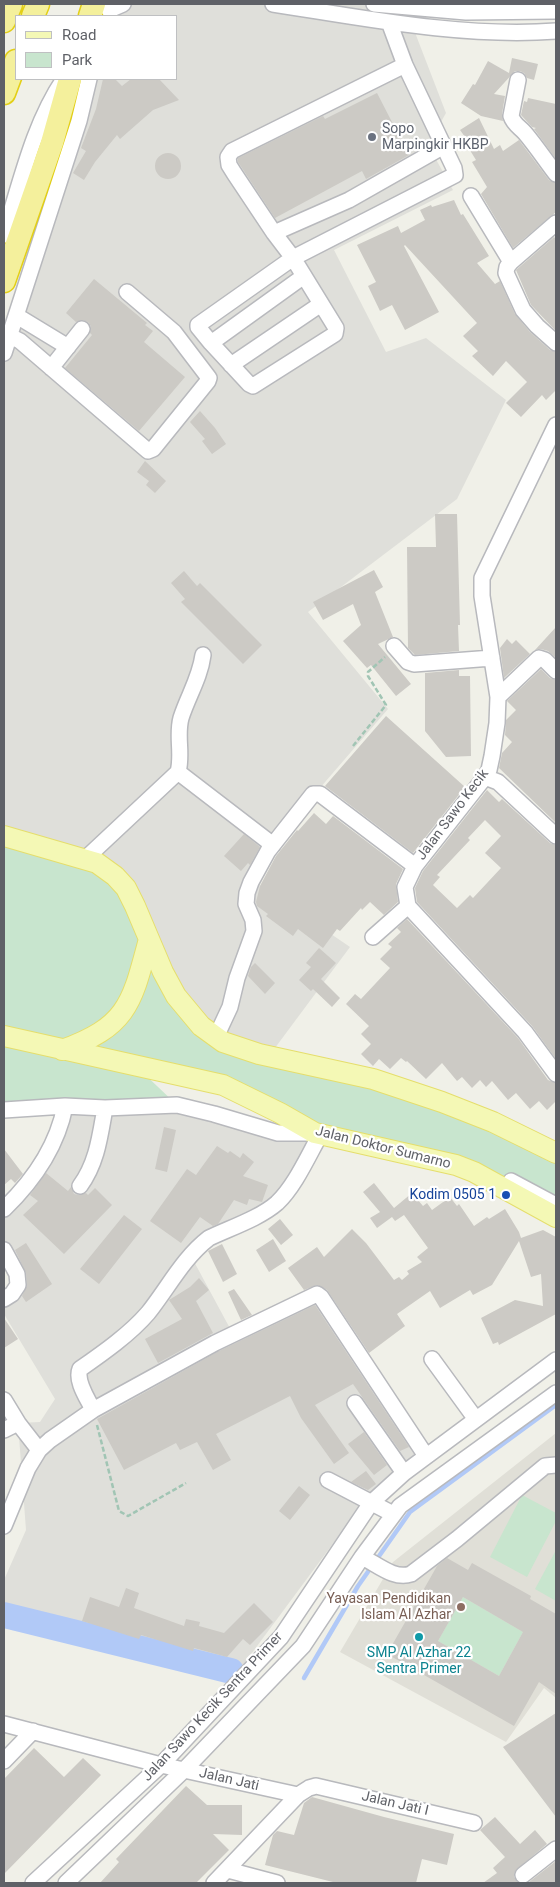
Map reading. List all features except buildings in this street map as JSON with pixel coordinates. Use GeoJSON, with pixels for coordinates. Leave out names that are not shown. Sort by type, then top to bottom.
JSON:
{"type":"FeatureCollection","features":[{"type":"Feature","properties":{"kind":"highway"},"geometry":{"type":"LineString","coordinates":[[4,21],[11,4]]}},
{"type":"Feature","properties":{"kind":"highway"},"geometry":{"type":"LineString","coordinates":[[4,93],[15,63]]}},
{"type":"Feature","properties":{"kind":"highway"},"geometry":{"type":"LineString","coordinates":[[4,281],[52,142],[70,80]]}},
{"type":"Feature","properties":{"kind":"main road"},"geometry":{"type":"LineString","coordinates":[[4,836],[96,863],[107,869],[126,888],[176,996],[191,1015],[223,1042],[258,1054],[373,1079],[442,1102],[493,1122],[556,1154]]}},
{"type":"Feature","properties":{"kind":"main road"},"geometry":{"type":"LineString","coordinates":[[53,1048],[102,1032],[125,1008],[135,988],[149,939]]}},
{"type":"Feature","properties":{"kind":"main road","name":"Jalan Doktor Sumarno"},"geometry":{"type":"LineString","coordinates":[[4,1036],[223,1085],[318,1134],[456,1165],[474,1172],[556,1217]]}},
{"type":"Feature","properties":{"kind":"street"},"geometry":{"type":"LineString","coordinates":[[102,10],[123,4]]}},
{"type":"Feature","properties":{"kind":"street"},"geometry":{"type":"LineString","coordinates":[[273,4],[389,22],[495,31],[556,31]]}},
{"type":"Feature","properties":{"kind":"street"},"geometry":{"type":"LineString","coordinates":[[374,4],[466,12],[556,12]]}},
{"type":"Feature","properties":{"kind":"street"},"geometry":{"type":"LineString","coordinates":[[389,22],[404,65],[444,146],[456,172],[455,175],[293,258],[198,325],[211,343],[253,386],[335,334],[336,328],[293,258],[229,165],[228,157],[230,153],[404,65]]}},
{"type":"Feature","properties":{"kind":"street"},"geometry":{"type":"LineString","coordinates":[[4,234],[39,127],[52,96],[63,80]]}},
{"type":"Feature","properties":{"kind":"street"},"geometry":{"type":"LineString","coordinates":[[4,353],[79,120],[90,80]]}},
{"type":"Feature","properties":{"kind":"street"},"geometry":{"type":"LineString","coordinates":[[518,80],[511,116],[512,120],[556,174]]}},
{"type":"Feature","properties":{"kind":"street"},"geometry":{"type":"LineString","coordinates":[[274,233],[349,200],[444,146]]}},
{"type":"Feature","properties":{"kind":"street"},"geometry":{"type":"LineString","coordinates":[[471,196],[511,262]]}},
{"type":"Feature","properties":{"kind":"street"},"geometry":{"type":"LineString","coordinates":[[556,223],[506,267],[506,276],[523,310],[556,343]]}},
{"type":"Feature","properties":{"kind":"street"},"geometry":{"type":"LineString","coordinates":[[211,343],[304,276]]}},
{"type":"Feature","properties":{"kind":"street"},"geometry":{"type":"LineString","coordinates":[[10,336],[20,341],[148,452],[153,449],[208,382],[209,378],[174,332],[127,292]]}},
{"type":"Feature","properties":{"kind":"street"},"geometry":{"type":"LineString","coordinates":[[231,365],[321,304]]}},
{"type":"Feature","properties":{"kind":"street"},"geometry":{"type":"LineString","coordinates":[[17,316],[68,347]]}},
{"type":"Feature","properties":{"kind":"street"},"geometry":{"type":"LineString","coordinates":[[50,368],[82,329]]}},
{"type":"Feature","properties":{"kind":"street","name":"Jalan Sawo Kecik"},"geometry":{"type":"LineString","coordinates":[[408,906],[405,886],[415,866],[489,770],[498,723],[498,697],[482,596],[482,578],[556,425]]}},
{"type":"Feature","properties":{"kind":"street"},"geometry":{"type":"LineString","coordinates":[[394,646],[408,662],[414,664],[492,658]]}},
{"type":"Feature","properties":{"kind":"street"},"geometry":{"type":"LineString","coordinates":[[84,860],[178,772],[180,758],[178,735],[181,718],[201,670],[203,654]]}},
{"type":"Feature","properties":{"kind":"street"},"geometry":{"type":"LineString","coordinates":[[498,697],[539,658],[545,660],[556,672]]}},
{"type":"Feature","properties":{"kind":"street"},"geometry":{"type":"LineString","coordinates":[[178,772],[273,845]]}},
{"type":"Feature","properties":{"kind":"street"},"geometry":{"type":"LineString","coordinates":[[485,777],[498,782],[556,836]]}},
{"type":"Feature","properties":{"kind":"street"},"geometry":{"type":"LineString","coordinates":[[216,1037],[230,1007],[237,978],[254,931],[253,920],[246,904],[247,893],[259,865],[312,796],[318,793],[415,866]]}},
{"type":"Feature","properties":{"kind":"street"},"geometry":{"type":"LineString","coordinates":[[373,937],[408,906],[525,1032],[556,1074]]}},
{"type":"Feature","properties":{"kind":"street"},"geometry":{"type":"LineString","coordinates":[[4,1110],[65,1106],[105,1108],[177,1105],[278,1132],[318,1134],[285,1195],[262,1213],[209,1238],[201,1244],[189,1256],[140,1321],[80,1369],[78,1374],[80,1384],[93,1410]]}},
{"type":"Feature","properties":{"kind":"street"},"geometry":{"type":"LineString","coordinates":[[4,1209],[43,1163],[63,1117],[65,1106]]}},
{"type":"Feature","properties":{"kind":"street"},"geometry":{"type":"LineString","coordinates":[[80,1186],[91,1170],[96,1156],[105,1108]]}},
{"type":"Feature","properties":{"kind":"street"},"geometry":{"type":"LineString","coordinates":[[474,1172],[491,1174],[509,1181],[556,1205]]}},
{"type":"Feature","properties":{"kind":"street"},"geometry":{"type":"LineString","coordinates":[[4,1250],[17,1274],[18,1285],[16,1290],[4,1300]]}},
{"type":"Feature","properties":{"kind":"street"},"geometry":{"type":"LineString","coordinates":[[4,1526],[28,1468],[39,1450],[50,1440],[93,1410],[215,1343],[317,1294],[321,1297],[426,1456]]}},
{"type":"Feature","properties":{"kind":"street"},"geometry":{"type":"LineString","coordinates":[[432,1359],[475,1418]]}},
{"type":"Feature","properties":{"kind":"street","name":"Jalan Sawo Kecik Sentra Primer"},"geometry":{"type":"LineString","coordinates":[[37,1882],[161,1764],[281,1637],[371,1502],[404,1473],[475,1418],[556,1360]]}},
{"type":"Feature","properties":{"kind":"street","name":"Jalan Sawo Kecik Sentra Primer"},"geometry":{"type":"LineString","coordinates":[[66,1883],[185,1769],[303,1646],[400,1506],[556,1393]]}},
{"type":"Feature","properties":{"kind":"street"},"geometry":{"type":"LineString","coordinates":[[4,1400],[18,1423],[39,1450]]}},
{"type":"Feature","properties":{"kind":"street"},"geometry":{"type":"LineString","coordinates":[[355,1403],[404,1473]]}},
{"type":"Feature","properties":{"kind":"street"},"geometry":{"type":"LineString","coordinates":[[4,1430],[18,1423]]}},
{"type":"Feature","properties":{"kind":"street"},"geometry":{"type":"LineString","coordinates":[[364,1557],[394,1574],[404,1576],[411,1574],[457,1539],[545,1466],[556,1465]]}},
{"type":"Feature","properties":{"kind":"street"},"geometry":{"type":"LineString","coordinates":[[328,1480],[393,1514]]}},
{"type":"Feature","properties":{"kind":"street"},"geometry":{"type":"LineString","coordinates":[[281,1637],[303,1646]]}},
{"type":"Feature","properties":{"kind":"street","name":"Jalan Jati"},"geometry":{"type":"LineString","coordinates":[[4,1724],[161,1764],[298,1795]]}},
{"type":"Feature","properties":{"kind":"street"},"geometry":{"type":"LineString","coordinates":[[4,1761],[33,1731]]}},
{"type":"Feature","properties":{"kind":"street","name":"Jalan Jati I"},"geometry":{"type":"LineString","coordinates":[[298,1795],[316,1786],[474,1823]]}},
{"type":"Feature","properties":{"kind":"street"},"geometry":{"type":"LineString","coordinates":[[214,1883],[298,1795]]}},
{"type":"Feature","properties":{"kind":"street"},"geometry":{"type":"LineString","coordinates":[[523,1874],[556,1849]]}},
{"type":"Feature","properties":{"kind":"street"},"geometry":{"type":"LineString","coordinates":[[228,1870],[277,1883]]}},
{"type":"Feature","properties":{"kind":"path"},"geometry":{"type":"LineString","coordinates":[[353,746],[386,705],[368,676],[368,672],[388,655],[394,646]]}},
{"type":"Feature","properties":{"kind":"path"},"geometry":{"type":"LineString","coordinates":[[93,1410],[119,1511],[128,1516],[186,1483]]}},
{"type":"Feature","properties":{"kind":"shaded area"},"geometry":{"type":"Polygon","coordinates":[[[111,4],[404,4],[446,113],[428,145],[453,190],[334,250],[386,352],[426,338],[506,400],[457,499],[308,612],[388,709],[245,875],[350,947],[269,1056],[223,1042],[4,836],[4,354],[89,80],[178,80],[178,15],[107,15],[111,4]]]}},
{"type":"Feature","properties":{"kind":"shaded area"},"geometry":{"type":"Polygon","coordinates":[[[177,1105],[320,1135],[285,1195],[191,1256],[233,1334],[318,1294],[418,1452],[369,1495],[243,1665],[4,1605],[4,1580],[26,1530],[18,1423],[40,1422],[55,1399],[4,1314],[4,1306],[16,1290],[4,1253],[4,1209],[29,1182],[65,1106],[177,1105]]]}},
{"type":"Feature","properties":{"kind":"shaded area","name":"Yayasan Pendidikan Islam Al Azhar"},"geometry":{"type":"Polygon","coordinates":[[[556,1433],[556,1698],[544,1688],[506,1742],[340,1652],[393,1562],[556,1433]]]}},
{"type":"Feature","properties":{"kind":"green space"},"geometry":{"type":"Polygon","coordinates":[[[4,836],[108,870],[206,1030],[373,1079],[556,1154],[556,1205],[137,1067],[177,1105],[4,1110],[4,836]]]}},
{"type":"Feature","properties":{"kind":"green space"},"geometry":{"type":"Polygon","coordinates":[[[522,1495],[556,1513],[556,1521],[527,1577],[490,1557],[522,1495]]]}},
{"type":"Feature","properties":{"kind":"green space"},"geometry":{"type":"Polygon","coordinates":[[[556,1550],[556,1601],[535,1589],[556,1550]]]}},
{"type":"Feature","properties":{"kind":"green space"},"geometry":{"type":"Polygon","coordinates":[[[463,1597],[523,1632],[499,1676],[438,1641],[463,1597]]]}},
{"type":"Feature","properties":{"kind":"waterway"},"geometry":{"type":"LineString","coordinates":[[304,1678],[358,1586],[410,1512],[556,1405]]}},
{"type":"Feature","properties":{"kind":"waterway"},"geometry":{"type":"LineString","coordinates":[[4,1615],[231,1671]]}},
{"type":"Feature","properties":{"kind":"place","name":"Sopo Marpingkir HKBP"},"geometry":{"type":"Point","coordinates":[372,137]}},
{"type":"Feature","properties":{"kind":"place","name":"Kodim 0505 1"},"geometry":{"type":"Point","coordinates":[506,1195]}},
{"type":"Feature","properties":{"kind":"place","name":"Yayasan Pendidikan Islam Al Azhar"},"geometry":{"type":"Point","coordinates":[461,1607]}},
{"type":"Feature","properties":{"kind":"place","name":"SMP Al Azhar 22 Sentra Primer"},"geometry":{"type":"Point","coordinates":[419,1637]}}]}
